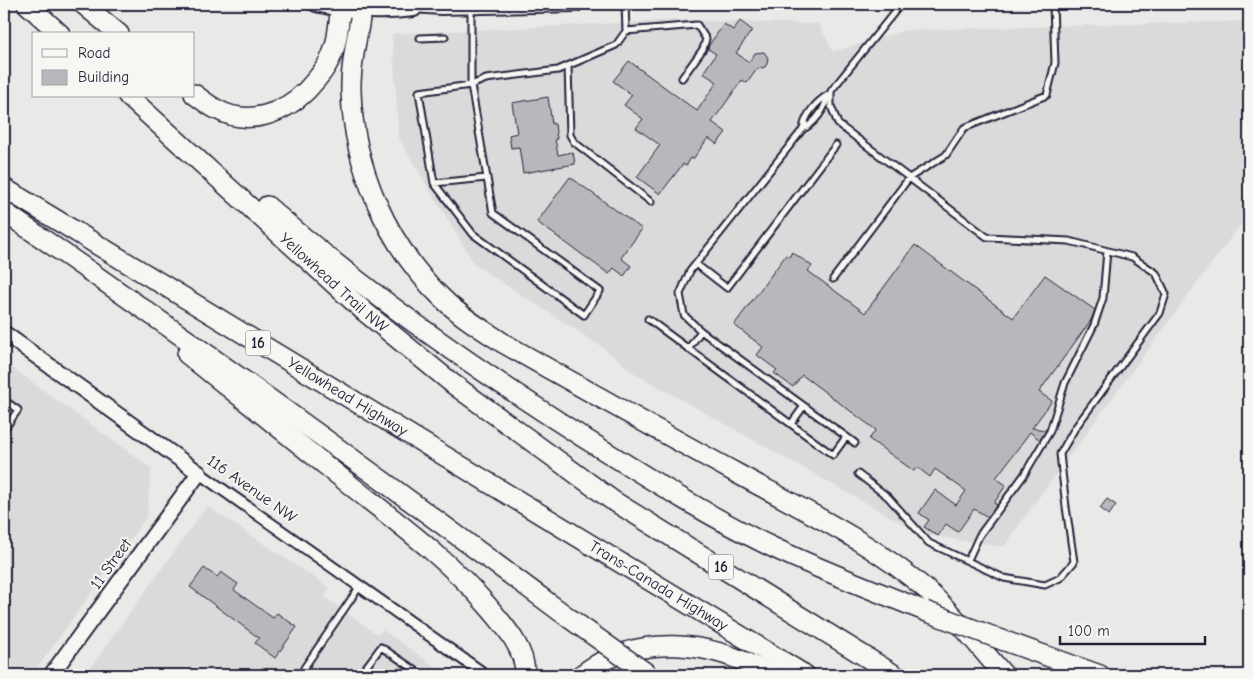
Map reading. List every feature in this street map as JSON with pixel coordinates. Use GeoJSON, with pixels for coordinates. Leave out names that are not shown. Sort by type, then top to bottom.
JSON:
{"type":"FeatureCollection","features":[{"type":"Feature","properties":{"kind":"highway"},"geometry":{"type":"LineString","coordinates":[[27,4],[58,32]]}},
{"type":"Feature","properties":{"kind":"highway"},"geometry":{"type":"LineString","coordinates":[[83,4],[117,32]]}},
{"type":"Feature","properties":{"kind":"highway"},"geometry":{"type":"LineString","coordinates":[[195,95],[217,110],[232,115],[252,118],[264,116],[296,100],[325,70],[334,50],[341,6]]}},
{"type":"Feature","properties":{"kind":"highway"},"geometry":{"type":"LineString","coordinates":[[361,7],[351,89],[357,142],[371,188],[396,241],[414,268],[442,298],[470,321],[503,343],[830,523],[880,555],[903,571],[947,608],[1004,675]]}},
{"type":"Feature","properties":{"kind":"highway","name":"Yellowhead Trail NW"},"geometry":{"type":"LineString","coordinates":[[130,98],[365,312],[453,384],[612,500],[895,675]]}},
{"type":"Feature","properties":{"kind":"highway"},"geometry":{"type":"LineString","coordinates":[[137,98],[192,140],[292,228],[385,301],[544,413],[671,491],[746,533],[834,575],[924,611],[1100,675]]}},
{"type":"Feature","properties":{"kind":"highway","name":"Yellowhead Highway"},"geometry":{"type":"LineString","coordinates":[[4,188],[512,498]]}},
{"type":"Feature","properties":{"kind":"highway"},"geometry":{"type":"LineString","coordinates":[[4,212],[108,283],[649,675]]}},
{"type":"Feature","properties":{"kind":"highway"},"geometry":{"type":"LineString","coordinates":[[108,283],[154,329],[395,520],[469,585],[486,603],[512,637],[522,656],[525,675]]}},
{"type":"Feature","properties":{"kind":"highway","name":"Trans-Canada Highway"},"geometry":{"type":"LineString","coordinates":[[512,498],[804,675]]}},
{"type":"Feature","properties":{"kind":"highway"},"geometry":{"type":"LineString","coordinates":[[1002,640],[1064,675]]}},
{"type":"Feature","properties":{"kind":"highway"},"geometry":{"type":"LineString","coordinates":[[581,675],[608,658],[632,650],[667,644],[704,649],[746,663],[770,675]]}},
{"type":"Feature","properties":{"kind":"street"},"geometry":{"type":"LineString","coordinates":[[316,4],[395,11],[429,6]]}},
{"type":"Feature","properties":{"kind":"street"},"geometry":{"type":"LineString","coordinates":[[402,4],[429,6],[576,4]]}},
{"type":"Feature","properties":{"kind":"street","name":"116 Avenue NW"},"geometry":{"type":"LineString","coordinates":[[4,333],[480,671]]}},
{"type":"Feature","properties":{"kind":"street","name":"11 Street"},"geometry":{"type":"LineString","coordinates":[[51,675],[199,473]]}},
{"type":"Feature","properties":{"kind":"lane"},"geometry":{"type":"LineString","coordinates":[[471,6],[471,85],[493,213],[600,291],[584,315],[473,234],[434,183],[419,92],[471,85],[486,79],[558,70],[568,66],[616,45],[626,32],[625,4]]}},
{"type":"Feature","properties":{"kind":"lane"},"geometry":{"type":"LineString","coordinates":[[855,443],[701,331],[684,314],[680,294],[690,271],[803,129],[804,121],[821,99],[827,96],[900,4]]}},
{"type":"Feature","properties":{"kind":"lane"},"geometry":{"type":"LineString","coordinates":[[833,279],[909,178],[946,155],[964,128],[1047,95],[1055,63],[1053,4]]}},
{"type":"Feature","properties":{"kind":"lane"},"geometry":{"type":"LineString","coordinates":[[626,32],[697,25],[706,39],[703,49],[682,78]]}},
{"type":"Feature","properties":{"kind":"lane"},"geometry":{"type":"LineString","coordinates":[[420,38],[445,37]]}},
{"type":"Feature","properties":{"kind":"lane"},"geometry":{"type":"LineString","coordinates":[[568,66],[570,135],[574,142],[651,202]]}},
{"type":"Feature","properties":{"kind":"lane"},"geometry":{"type":"LineString","coordinates":[[831,91],[831,106],[838,124],[987,237],[1069,241],[1132,257],[1156,273],[1166,294],[1160,313],[1075,428],[1060,454],[1074,562],[1060,578],[1045,585],[1004,578],[929,543],[888,497],[858,474]]}},
{"type":"Feature","properties":{"kind":"lane"},"geometry":{"type":"LineString","coordinates":[[696,264],[727,288],[836,145]]}},
{"type":"Feature","properties":{"kind":"lane"},"geometry":{"type":"LineString","coordinates":[[434,183],[487,178]]}},
{"type":"Feature","properties":{"kind":"lane"},"geometry":{"type":"LineString","coordinates":[[968,560],[979,536],[1024,474],[1050,432],[1065,383],[1094,325],[1103,298],[1108,251]]}},
{"type":"Feature","properties":{"kind":"lane"},"geometry":{"type":"LineString","coordinates":[[648,319],[833,455],[846,437]]}},
{"type":"Feature","properties":{"kind":"lane"},"geometry":{"type":"LineString","coordinates":[[688,349],[701,331]]}},
{"type":"Feature","properties":{"kind":"lane"},"geometry":{"type":"LineString","coordinates":[[4,400],[18,410],[4,430]]}},
{"type":"Feature","properties":{"kind":"lane"},"geometry":{"type":"LineString","coordinates":[[791,424],[804,406]]}},
{"type":"Feature","properties":{"kind":"lane"},"geometry":{"type":"LineString","coordinates":[[302,675],[304,668],[360,586]]}},
{"type":"Feature","properties":{"kind":"lane"},"geometry":{"type":"LineString","coordinates":[[360,675],[380,646],[421,674]]}},
{"type":"Feature","properties":{"kind":"lane"},"geometry":{"type":"LineString","coordinates":[[304,668],[314,675]]}},
{"type":"Feature","properties":{"kind":"shaded area"},"geometry":{"type":"Polygon","coordinates":[[[681,20],[819,24],[833,52],[905,30],[1249,21],[1249,213],[1004,547],[921,534],[634,373],[602,347],[475,265],[399,139],[392,34],[681,20]]]}},
{"type":"Feature","properties":{"kind":"shaded area"},"geometry":{"type":"Polygon","coordinates":[[[4,362],[151,468],[147,516],[32,675],[4,675],[4,362]]]}},
{"type":"Feature","properties":{"kind":"shaded area"},"geometry":{"type":"Polygon","coordinates":[[[207,506],[330,588],[325,597],[378,635],[383,630],[447,675],[85,675],[207,506]]]}},
{"type":"Feature","properties":{"kind":"building"},"geometry":{"type":"Polygon","coordinates":[[[740,21],[752,30],[736,53],[749,62],[755,53],[764,52],[768,58],[767,64],[765,67],[757,69],[747,83],[742,80],[712,122],[726,132],[717,144],[708,138],[693,159],[691,158],[686,166],[683,164],[660,194],[637,177],[660,145],[636,128],[643,119],[624,105],[632,95],[613,81],[629,61],[697,111],[717,82],[703,73],[716,54],[708,49],[709,45],[724,24],[733,30],[740,21]]]}},
{"type":"Feature","properties":{"kind":"building"},"geometry":{"type":"Polygon","coordinates":[[[548,97],[552,124],[555,124],[558,155],[573,152],[575,164],[523,173],[519,147],[511,148],[509,135],[517,133],[512,103],[548,97]]]}},
{"type":"Feature","properties":{"kind":"building"},"geometry":{"type":"Polygon","coordinates":[[[570,177],[642,229],[621,258],[631,266],[624,276],[614,268],[609,274],[537,222],[570,177]]]}},
{"type":"Feature","properties":{"kind":"building"},"geometry":{"type":"Polygon","coordinates":[[[915,245],[1013,318],[1045,275],[1095,310],[1091,320],[1039,392],[1052,401],[1032,428],[1046,430],[1040,440],[1030,432],[996,478],[1006,485],[994,503],[997,505],[988,517],[974,509],[958,532],[946,524],[938,536],[924,527],[929,520],[919,513],[935,490],[956,505],[966,491],[935,469],[930,477],[917,467],[914,471],[869,439],[876,430],[802,375],[793,387],[774,373],[777,370],[757,355],[763,347],[734,325],[786,255],[789,257],[792,252],[812,266],[808,271],[865,313],[915,245]]]}},
{"type":"Feature","properties":{"kind":"building"},"geometry":{"type":"Polygon","coordinates":[[[1107,499],[1116,505],[1109,515],[1100,508],[1107,499]]]}},
{"type":"Feature","properties":{"kind":"building"},"geometry":{"type":"Polygon","coordinates":[[[204,568],[217,577],[221,572],[238,584],[234,590],[273,618],[277,613],[297,627],[275,658],[255,643],[259,638],[190,587],[204,568]]]}}]}
